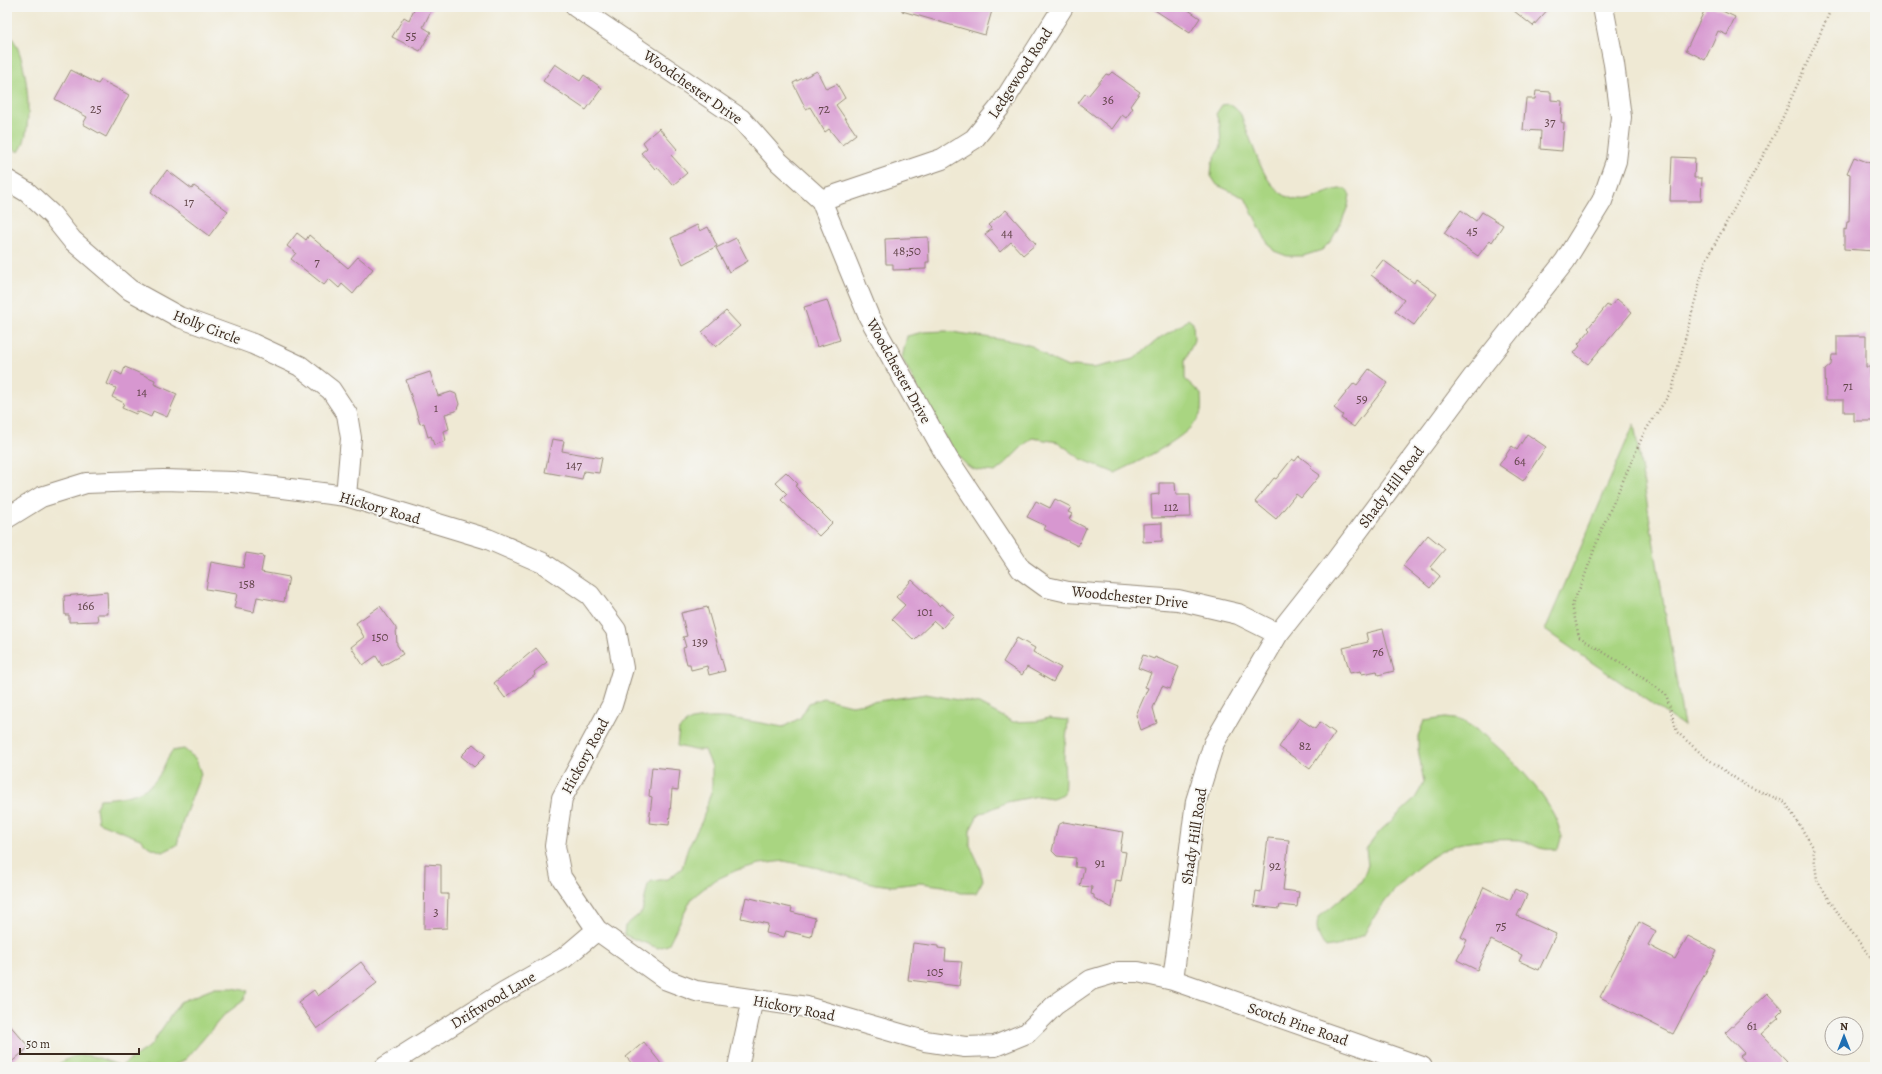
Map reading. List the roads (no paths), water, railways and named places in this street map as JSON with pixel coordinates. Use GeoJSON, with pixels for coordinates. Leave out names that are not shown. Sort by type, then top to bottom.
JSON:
{"type":"FeatureCollection","features":[{"type":"Feature","properties":{"kind":"street","name":"Woodchester Drive"},"geometry":{"type":"LineString","coordinates":[[576,7],[741,119],[778,162],[821,200],[869,316],[948,459],[1021,569],[1046,587],[1068,592],[1178,600],[1238,614],[1278,634]]}},
{"type":"Feature","properties":{"kind":"street","name":"Ledgewood Road"},"geometry":{"type":"LineString","coordinates":[[821,200],[942,159],[974,138],[1000,107],[1063,7]]}},
{"type":"Feature","properties":{"kind":"street","name":"Shady Hill Road"},"geometry":{"type":"LineString","coordinates":[[1173,980],[1195,809],[1214,743],[1278,634],[1334,564],[1473,377],[1565,261],[1602,201],[1616,161],[1621,117],[1614,64],[1603,7]]}},
{"type":"Feature","properties":{"kind":"street","name":"Holly Circle"},"geometry":{"type":"LineString","coordinates":[[7,180],[26,192],[52,215],[72,240],[130,290],[179,317],[253,344],[300,366],[331,390],[347,414],[351,438],[346,496]]}},
{"type":"Feature","properties":{"kind":"street","name":"Hickory Road"},"geometry":{"type":"LineString","coordinates":[[7,518],[41,497],[86,483],[163,480],[234,482],[346,496],[488,539],[543,563],[590,595],[616,630],[623,668],[612,706],[562,798],[555,846],[562,877],[598,930],[667,980],[696,991],[807,1008],[925,1041],[966,1047],[995,1046],[1027,1033],[1055,1005],[1091,980],[1118,972],[1138,972],[1173,980]]}},
{"type":"Feature","properties":{"kind":"street","name":"Driftwood Lane"},"geometry":{"type":"LineString","coordinates":[[385,1067],[504,992],[564,958],[598,930]]}},
{"type":"Feature","properties":{"kind":"street","name":"Scotch Pine Road"},"geometry":{"type":"LineString","coordinates":[[1173,980],[1422,1067]]}},
{"type":"Feature","properties":{"kind":"street"},"geometry":{"type":"LineString","coordinates":[[738,1067],[753,999]]}}]}
